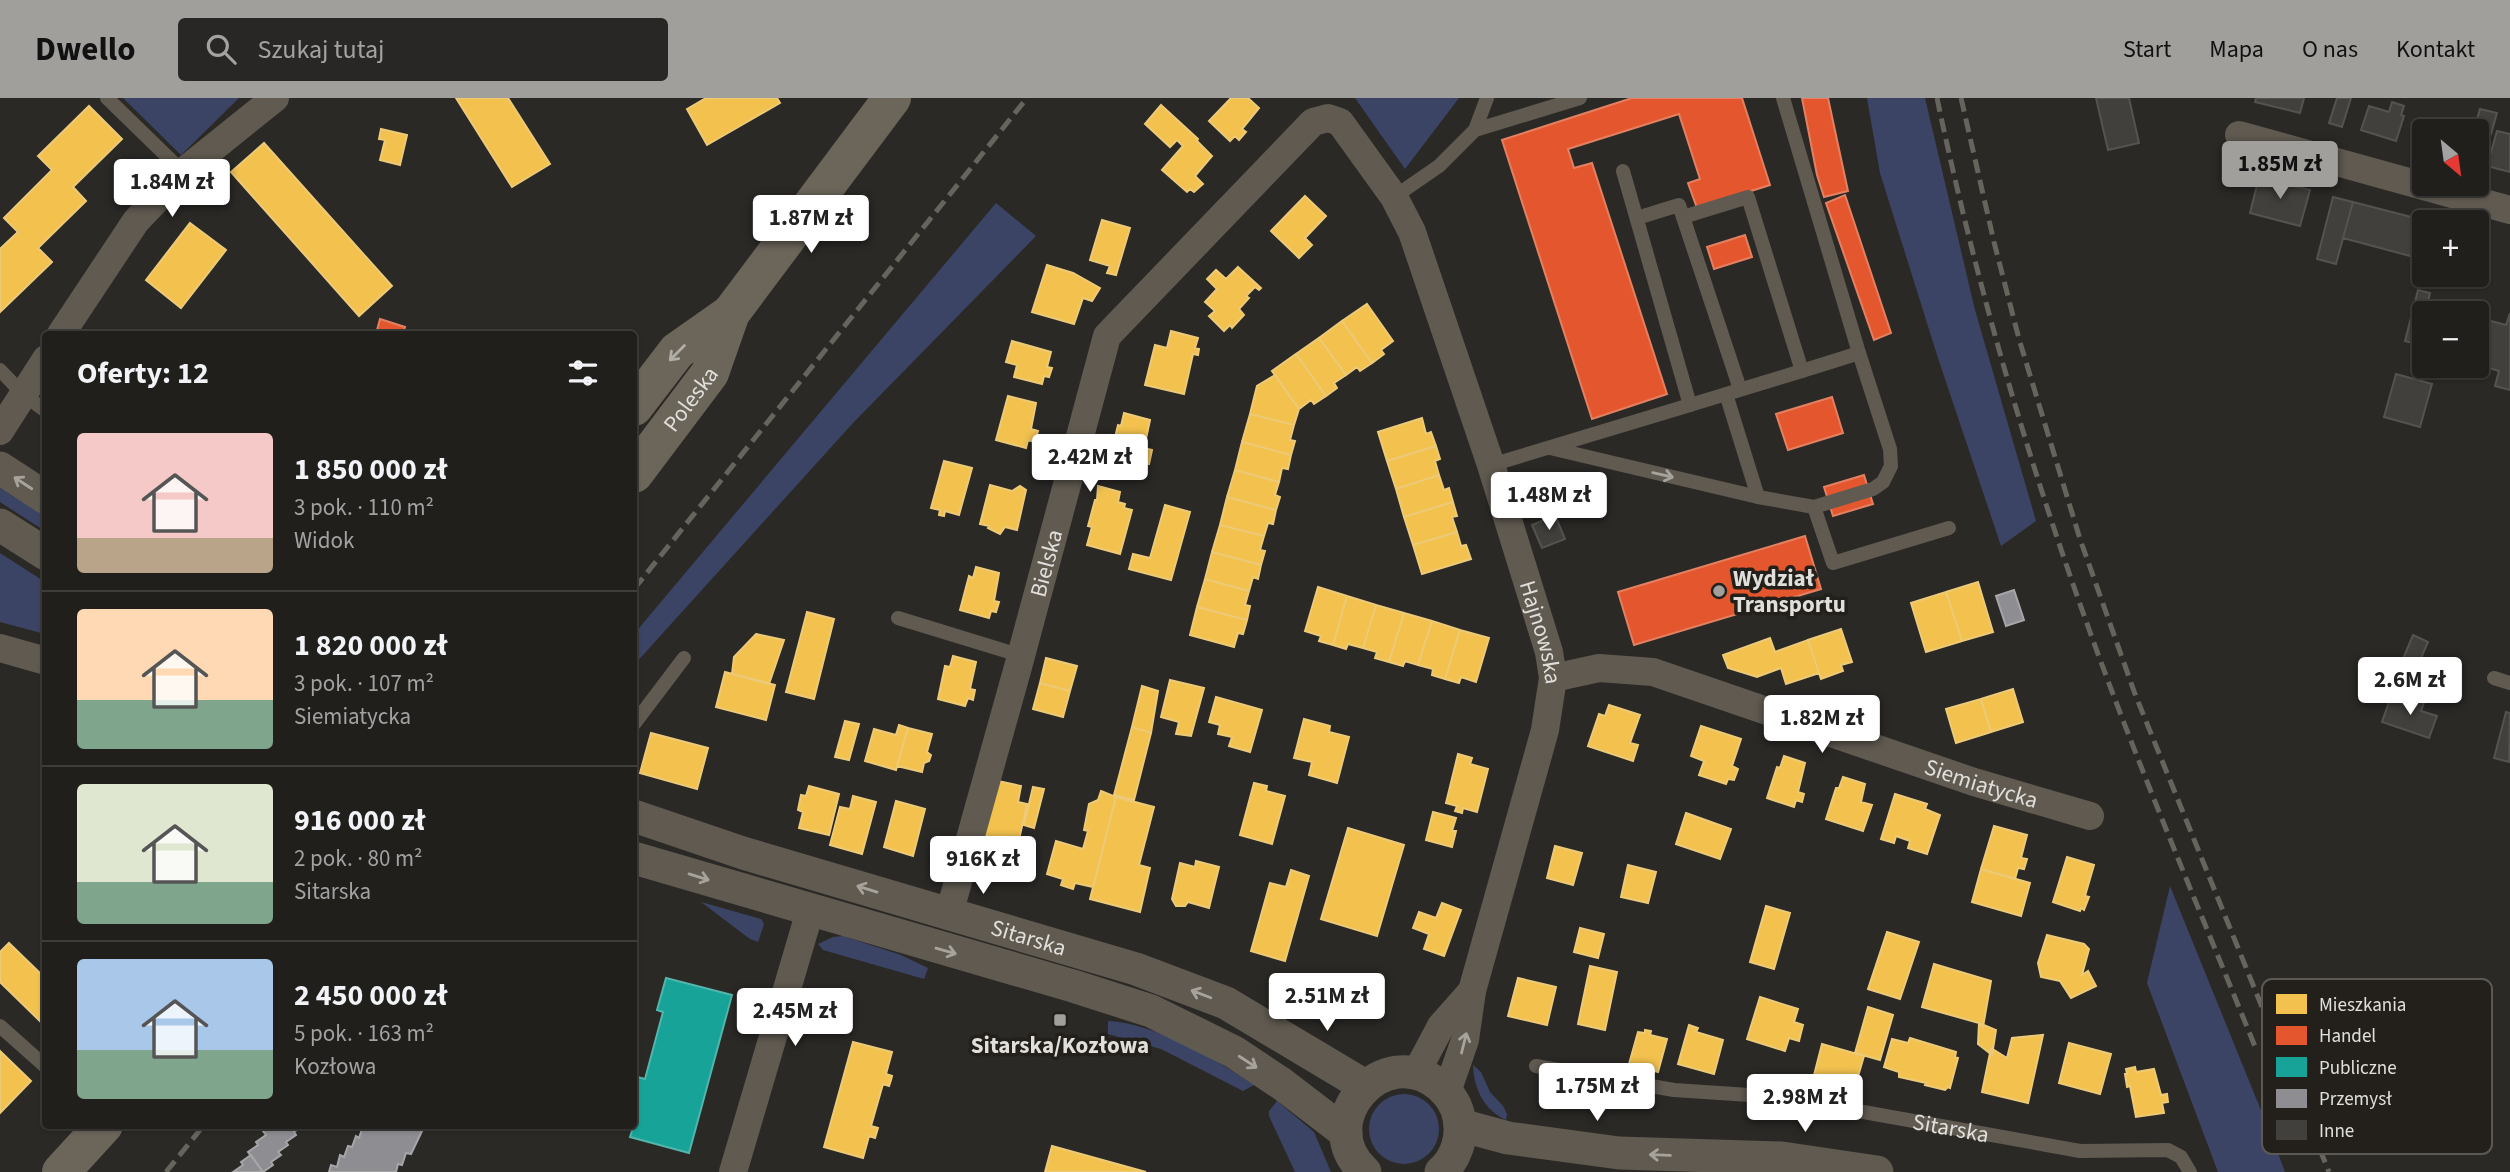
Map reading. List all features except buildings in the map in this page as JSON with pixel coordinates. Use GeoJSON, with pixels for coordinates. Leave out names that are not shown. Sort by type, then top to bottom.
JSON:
{"type":"FeatureCollection","features":[{"type":"Feature","properties":{"kind":"main road","name":"Poleska"},"geometry":{"type":"LineString","coordinates":[[637,470],[710,373],[731,313],[892,98]]}},
{"type":"Feature","properties":{"kind":"main road","name":"Poleska"},"geometry":{"type":"LineString","coordinates":[[637,403],[677,351],[731,313]]}},
{"type":"Feature","properties":{"kind":"main road"},"geometry":{"type":"LineString","coordinates":[[61,1172],[100,1129]]}},
{"type":"Feature","properties":{"kind":"street"},"geometry":{"type":"LineString","coordinates":[[63,331],[136,221],[183,172],[275,98]]}},
{"type":"Feature","properties":{"kind":"street","name":"Hajnowska"},"geometry":{"type":"LineString","coordinates":[[1313,122],[1328,118],[1340,122],[1394,197],[1412,232],[1491,465],[1549,652],[1553,678],[1545,730],[1472,991],[1465,1040],[1447,1092]]}},
{"type":"Feature","properties":{"kind":"street","name":"Bielska"},"geometry":{"type":"LineString","coordinates":[[949,914],[1022,656],[1107,337],[1313,122]]}},
{"type":"Feature","properties":{"kind":"street"},"geometry":{"type":"LineString","coordinates":[[2239,135],[2510,210]]}},
{"type":"Feature","properties":{"kind":"street"},"geometry":{"type":"LineString","coordinates":[[0,431],[34,403],[42,374]]}},
{"type":"Feature","properties":{"kind":"street"},"geometry":{"type":"LineString","coordinates":[[0,468],[42,495]]}},
{"type":"Feature","properties":{"kind":"street"},"geometry":{"type":"LineString","coordinates":[[0,525],[42,551]]}},
{"type":"Feature","properties":{"kind":"street"},"geometry":{"type":"LineString","coordinates":[[0,648],[42,660]]}},
{"type":"Feature","properties":{"kind":"street","name":"Siemiatycka"},"geometry":{"type":"LineString","coordinates":[[1553,678],[1599,668],[1653,672],[1974,782],[2090,816]]}},
{"type":"Feature","properties":{"kind":"street","name":"Sitarska"},"geometry":{"type":"LineString","coordinates":[[637,817],[743,853],[1136,969],[1226,1003],[1365,1086]]}},
{"type":"Feature","properties":{"kind":"street","name":"Sitarska"},"geometry":{"type":"LineString","coordinates":[[637,859],[1151,1011],[1234,1052],[1282,1084],[1346,1133]]}},
{"type":"Feature","properties":{"kind":"street"},"geometry":{"type":"LineString","coordinates":[[733,1172],[810,911]]}},
{"type":"Feature","properties":{"kind":"street","name":"Hajnowska"},"geometry":{"type":"LineString","coordinates":[[1416,1073],[1441,1026],[1472,991]]}},
{"type":"Feature","properties":{"kind":"street"},"geometry":{"type":"LineString","coordinates":[[1363,1171],[1354,1159],[1346,1133],[1347,1115],[1365,1086],[1380,1076],[1398,1072],[1416,1073],[1433,1080],[1454,1102],[1460,1125],[1457,1149],[1447,1171]]}},
{"type":"Feature","properties":{"kind":"street"},"geometry":{"type":"LineString","coordinates":[[1460,1125],[1508,1138],[1619,1153],[1782,1158],[1877,1172]]}},
{"type":"Feature","properties":{"kind":"lane"},"geometry":{"type":"LineString","coordinates":[[107,98],[183,172]]}},
{"type":"Feature","properties":{"kind":"lane"},"geometry":{"type":"LineString","coordinates":[[1394,197],[1439,166],[1475,130],[1487,98]]}},
{"type":"Feature","properties":{"kind":"lane"},"geometry":{"type":"LineString","coordinates":[[1475,130],[1580,98]]}},
{"type":"Feature","properties":{"kind":"lane"},"geometry":{"type":"LineString","coordinates":[[1549,448],[1758,497],[1814,507],[1873,489],[1883,482],[1891,466],[1890,449],[1783,98]]}},
{"type":"Feature","properties":{"kind":"lane"},"geometry":{"type":"LineString","coordinates":[[1623,171],[1690,405]]}},
{"type":"Feature","properties":{"kind":"lane"},"geometry":{"type":"LineString","coordinates":[[1683,217],[1748,197],[1802,371]]}},
{"type":"Feature","properties":{"kind":"lane"},"geometry":{"type":"LineString","coordinates":[[1637,218],[1679,205],[1733,392],[1758,497]]}},
{"type":"Feature","properties":{"kind":"lane"},"geometry":{"type":"LineString","coordinates":[[1491,465],[1859,353]]}},
{"type":"Feature","properties":{"kind":"lane"},"geometry":{"type":"LineString","coordinates":[[0,370],[34,403]]}},
{"type":"Feature","properties":{"kind":"lane"},"geometry":{"type":"LineString","coordinates":[[1814,507],[1833,563],[1949,528]]}},
{"type":"Feature","properties":{"kind":"lane"},"geometry":{"type":"LineString","coordinates":[[898,618],[1022,656]]}},
{"type":"Feature","properties":{"kind":"lane"},"geometry":{"type":"LineString","coordinates":[[637,720],[684,658]]}},
{"type":"Feature","properties":{"kind":"lane"},"geometry":{"type":"LineString","coordinates":[[2494,678],[2510,683]]}},
{"type":"Feature","properties":{"kind":"lane"},"geometry":{"type":"LineString","coordinates":[[0,1026],[42,1063]]}},
{"type":"Feature","properties":{"kind":"lane","name":"Sitarska"},"geometry":{"type":"LineString","coordinates":[[1536,1066],[1674,1090],[1780,1097],[2080,1151],[2168,1150],[2181,1157],[2190,1172]]}},
{"type":"Feature","properties":{"kind":"shaded area"},"geometry":{"type":"Polygon","coordinates":[[[123,98],[239,98],[181,155],[123,98]]]}},
{"type":"Feature","properties":{"kind":"shaded area"},"geometry":{"type":"Polygon","coordinates":[[[1355,98],[1459,98],[1405,169],[1355,98]]]}},
{"type":"Feature","properties":{"kind":"shaded area"},"geometry":{"type":"Polygon","coordinates":[[[1867,98],[1925,98],[1975,310],[2036,521],[2001,546],[1880,173],[1867,98]]]}},
{"type":"Feature","properties":{"kind":"shaded area"},"geometry":{"type":"Polygon","coordinates":[[[996,203],[1036,236],[853,423],[637,662],[637,630],[996,203]]]}},
{"type":"Feature","properties":{"kind":"shaded area"},"geometry":{"type":"Polygon","coordinates":[[[0,488],[42,514],[42,529],[0,502],[0,488]]]}},
{"type":"Feature","properties":{"kind":"shaded area"},"geometry":{"type":"Polygon","coordinates":[[[0,553],[42,580],[42,633],[0,622],[0,553]]]}},
{"type":"Feature","properties":{"kind":"shaded area"},"geometry":{"type":"Polygon","coordinates":[[[2170,886],[2262,1113],[2262,1154],[2278,1154],[2285,1172],[2218,1172],[2147,983],[2170,886]]]}},
{"type":"Feature","properties":{"kind":"shaded area"},"geometry":{"type":"Polygon","coordinates":[[[701,902],[761,919],[764,924],[758,942],[750,939],[701,902]]]}},
{"type":"Feature","properties":{"kind":"shaded area"},"geometry":{"type":"Polygon","coordinates":[[[843,936],[901,955],[928,968],[924,979],[823,950],[818,944],[843,936]]]}},
{"type":"Feature","properties":{"kind":"shaded area"},"geometry":{"type":"Polygon","coordinates":[[[1108,1021],[1126,1023],[1165,1035],[1221,1064],[1254,1085],[1243,1091],[1161,1049],[1108,1034],[1108,1021]]]}},
{"type":"Feature","properties":{"kind":"shaded area"},"geometry":{"type":"Polygon","coordinates":[[[1473,1065],[1481,1072],[1490,1092],[1503,1106],[1507,1114],[1506,1120],[1486,1105],[1475,1082],[1473,1065]]]}},
{"type":"Feature","properties":{"kind":"shaded area"},"geometry":{"type":"Polygon","coordinates":[[[1404,1094],[1429,1104],[1439,1129],[1429,1154],[1404,1164],[1379,1154],[1369,1129],[1379,1104],[1404,1094]]]}},
{"type":"Feature","properties":{"kind":"shaded area"},"geometry":{"type":"Polygon","coordinates":[[[1277,1101],[1314,1132],[1331,1172],[1295,1172],[1269,1116],[1269,1111],[1277,1101]]]}},
{"type":"Feature","properties":{"kind":"railway"},"geometry":{"type":"LineString","coordinates":[[637,585],[1027,98]]}},
{"type":"Feature","properties":{"kind":"railway"},"geometry":{"type":"LineString","coordinates":[[1937,98],[1985,301],[2067,567],[2171,842],[2256,1049]]}},
{"type":"Feature","properties":{"kind":"railway"},"geometry":{"type":"LineString","coordinates":[[1961,98],[2019,339],[2080,539],[2135,694],[2262,1007]]}},
{"type":"Feature","properties":{"kind":"railway"},"geometry":{"type":"LineString","coordinates":[[166,1172],[201,1129]]}},
{"type":"Feature","properties":{"kind":"railway"},"geometry":{"type":"LineString","coordinates":[[2322,1154],[2329,1172]]}},
{"type":"Feature","properties":{"kind":"place","name":"Wydział Transportu"},"geometry":{"type":"Point","coordinates":[1719,591]}},
{"type":"Feature","properties":{"kind":"place","name":"Sitarska/Kozłowa"},"geometry":{"type":"Point","coordinates":[1060,1020]}}]}
